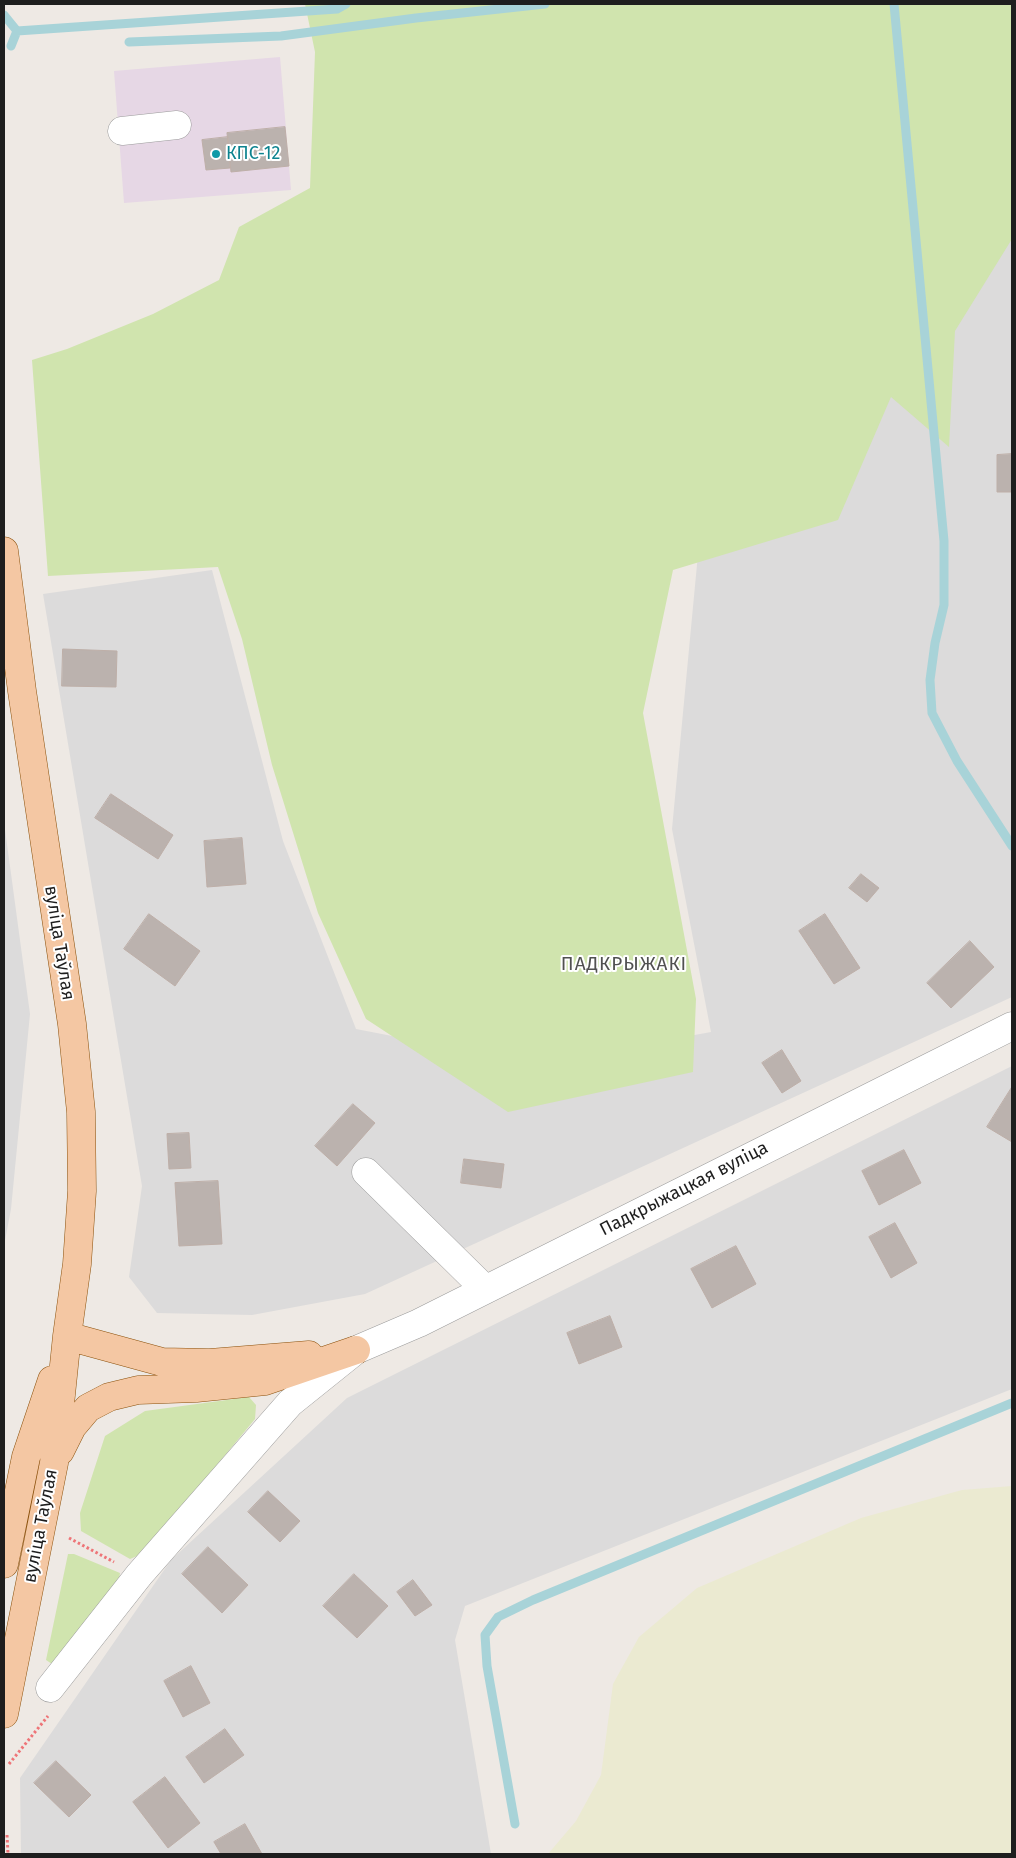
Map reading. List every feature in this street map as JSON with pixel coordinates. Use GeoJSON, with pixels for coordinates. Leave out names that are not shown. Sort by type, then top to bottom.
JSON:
{"type":"FeatureCollection","features":[{"type":"Feature","properties":{"kind":"main road","name":"вуліца Таўлая"},"geometry":{"type":"LineString","coordinates":[[4,557],[23,701],[72,1024],[81,1112],[82,1191],[77,1264],[66,1336],[54,1463],[4,1714]]}},
{"type":"Feature","properties":{"kind":"main road","name":"вуліца Таўлая"},"geometry":{"type":"LineString","coordinates":[[4,1564],[26,1457],[66,1336]]}},
{"type":"Feature","properties":{"kind":"main road"},"geometry":{"type":"LineString","coordinates":[[66,1336],[162,1362],[210,1363],[356,1350]]}},
{"type":"Feature","properties":{"kind":"main road"},"geometry":{"type":"LineString","coordinates":[[54,1463],[72,1427],[88,1408],[109,1397],[138,1390],[196,1388],[265,1381],[356,1350]]}},
{"type":"Feature","properties":{"kind":"street"},"geometry":{"type":"LineString","coordinates":[[122,131],[177,125]]}},
{"type":"Feature","properties":{"kind":"street","name":"Падкрыжацкая вуліца"},"geometry":{"type":"LineString","coordinates":[[50,1688],[139,1575],[290,1403],[356,1350],[486,1289],[1012,1026]]}},
{"type":"Feature","properties":{"kind":"street"},"geometry":{"type":"LineString","coordinates":[[366,1172],[486,1289]]}},
{"type":"Feature","properties":{"kind":"path"},"geometry":{"type":"LineString","coordinates":[[67,1537],[139,1575]]}},
{"type":"Feature","properties":{"kind":"path"},"geometry":{"type":"LineString","coordinates":[[7,1835],[8,1854]]}},
{"type":"Feature","properties":{"kind":"shaded area"},"geometry":{"type":"Polygon","coordinates":[[[1012,4],[1012,997],[365,1294],[252,1315],[157,1313],[129,1277],[142,1186],[43,594],[212,570],[283,841],[356,1029],[537,1064],[711,1032],[672,829],[698,554],[1012,4]]]}},
{"type":"Feature","properties":{"kind":"shaded area"},"geometry":{"type":"Polygon","coordinates":[[[280,57],[291,190],[124,203],[114,71],[280,57]]]}},
{"type":"Feature","properties":{"kind":"shaded area"},"geometry":{"type":"Polygon","coordinates":[[[4,822],[30,1014],[11,1209],[4,1246],[4,822]]]}},
{"type":"Feature","properties":{"kind":"shaded area"},"geometry":{"type":"Polygon","coordinates":[[[1012,1066],[1012,1389],[465,1606],[455,1640],[491,1854],[21,1854],[20,1778],[171,1560],[347,1398],[1012,1066]]]}},
{"type":"Feature","properties":{"kind":"green space"},"geometry":{"type":"Polygon","coordinates":[[[305,4],[1012,4],[1012,239],[955,331],[949,447],[891,397],[838,520],[673,570],[643,713],[696,999],[693,1072],[508,1112],[366,1019],[318,913],[272,765],[242,639],[218,567],[48,576],[32,360],[67,349],[153,314],[219,280],[239,227],[310,188],[315,52],[305,4]]]}},
{"type":"Feature","properties":{"kind":"green space"},"geometry":{"type":"Polygon","coordinates":[[[249,1397],[256,1405],[255,1419],[144,1553],[130,1559],[81,1531],[80,1513],[105,1436],[145,1411],[249,1397]]]}},
{"type":"Feature","properties":{"kind":"green space"},"geometry":{"type":"Polygon","coordinates":[[[1012,1486],[1012,1854],[548,1854],[576,1821],[601,1775],[613,1684],[639,1637],[697,1588],[861,1518],[962,1490],[1012,1486]]]}},
{"type":"Feature","properties":{"kind":"green space"},"geometry":{"type":"Polygon","coordinates":[[[68,1554],[74,1554],[120,1573],[118,1585],[52,1664],[46,1660],[68,1554]]]}},
{"type":"Feature","properties":{"kind":"building"},"geometry":{"type":"Polygon","coordinates":[[[285,127],[289,166],[231,172],[227,133],[285,127]]]}},
{"type":"Feature","properties":{"kind":"building","name":"КПС-12"},"geometry":{"type":"Polygon","coordinates":[[[228,137],[230,168],[206,170],[202,140],[228,137]]]}},
{"type":"Feature","properties":{"kind":"building"},"geometry":{"type":"Polygon","coordinates":[[[1012,454],[1012,492],[997,492],[997,455],[1012,454]]]}},
{"type":"Feature","properties":{"kind":"building"},"geometry":{"type":"Polygon","coordinates":[[[63,649],[117,651],[116,687],[62,686],[63,649]]]}},
{"type":"Feature","properties":{"kind":"building"},"geometry":{"type":"Polygon","coordinates":[[[111,794],[173,835],[158,859],[95,818],[111,794]]]}},
{"type":"Feature","properties":{"kind":"building"},"geometry":{"type":"Polygon","coordinates":[[[242,838],[246,884],[207,887],[204,841],[242,838]]]}},
{"type":"Feature","properties":{"kind":"building"},"geometry":{"type":"Polygon","coordinates":[[[861,874],[879,888],[867,902],[849,888],[861,874]]]}},
{"type":"Feature","properties":{"kind":"building"},"geometry":{"type":"Polygon","coordinates":[[[149,914],[200,951],[175,986],[124,949],[149,914]]]}},
{"type":"Feature","properties":{"kind":"building"},"geometry":{"type":"Polygon","coordinates":[[[825,914],[860,968],[834,984],[799,931],[825,914]]]}},
{"type":"Feature","properties":{"kind":"building"},"geometry":{"type":"Polygon","coordinates":[[[970,941],[994,967],[951,1008],[927,983],[970,941]]]}},
{"type":"Feature","properties":{"kind":"building"},"geometry":{"type":"Polygon","coordinates":[[[782,1050],[801,1081],[782,1093],[762,1063],[782,1050]]]}},
{"type":"Feature","properties":{"kind":"building"},"geometry":{"type":"Polygon","coordinates":[[[1012,1087],[1012,1142],[987,1127],[1012,1087]]]}},
{"type":"Feature","properties":{"kind":"building"},"geometry":{"type":"Polygon","coordinates":[[[353,1104],[375,1123],[337,1166],[315,1146],[353,1104]]]}},
{"type":"Feature","properties":{"kind":"building"},"geometry":{"type":"Polygon","coordinates":[[[189,1133],[191,1168],[169,1169],[167,1134],[189,1133]]]}},
{"type":"Feature","properties":{"kind":"building"},"geometry":{"type":"Polygon","coordinates":[[[904,1150],[921,1183],[879,1205],[862,1171],[904,1150]]]}},
{"type":"Feature","properties":{"kind":"building"},"geometry":{"type":"Polygon","coordinates":[[[464,1159],[504,1164],[501,1188],[461,1183],[464,1159]]]}},
{"type":"Feature","properties":{"kind":"building"},"geometry":{"type":"Polygon","coordinates":[[[218,1181],[222,1244],[179,1246],[175,1183],[218,1181]]]}},
{"type":"Feature","properties":{"kind":"building"},"geometry":{"type":"Polygon","coordinates":[[[895,1223],[917,1263],[891,1278],[869,1237],[895,1223]]]}},
{"type":"Feature","properties":{"kind":"building"},"geometry":{"type":"Polygon","coordinates":[[[736,1246],[756,1284],[712,1308],[691,1269],[736,1246]]]}},
{"type":"Feature","properties":{"kind":"building"},"geometry":{"type":"Polygon","coordinates":[[[610,1316],[622,1347],[579,1364],[567,1333],[610,1316]]]}},
{"type":"Feature","properties":{"kind":"building"},"geometry":{"type":"Polygon","coordinates":[[[268,1491],[300,1521],[280,1542],[248,1512],[268,1491]]]}},
{"type":"Feature","properties":{"kind":"building"},"geometry":{"type":"Polygon","coordinates":[[[208,1547],[248,1585],[222,1613],[182,1574],[208,1547]]]}},
{"type":"Feature","properties":{"kind":"building"},"geometry":{"type":"Polygon","coordinates":[[[354,1574],[388,1606],[357,1638],[323,1606],[354,1574]]]}},
{"type":"Feature","properties":{"kind":"building"},"geometry":{"type":"Polygon","coordinates":[[[413,1580],[432,1605],[415,1616],[397,1592],[413,1580]]]}},
{"type":"Feature","properties":{"kind":"building"},"geometry":{"type":"Polygon","coordinates":[[[191,1666],[210,1703],[183,1717],[164,1681],[191,1666]]]}},
{"type":"Feature","properties":{"kind":"building"},"geometry":{"type":"Polygon","coordinates":[[[225,1729],[244,1755],[204,1783],[186,1757],[225,1729]]]}},
{"type":"Feature","properties":{"kind":"building"},"geometry":{"type":"Polygon","coordinates":[[[56,1761],[91,1795],[69,1817],[34,1783],[56,1761]]]}},
{"type":"Feature","properties":{"kind":"building"},"geometry":{"type":"Polygon","coordinates":[[[165,1777],[200,1823],[168,1848],[133,1802],[165,1777]]]}},
{"type":"Feature","properties":{"kind":"building"},"geometry":{"type":"Polygon","coordinates":[[[245,1824],[262,1854],[221,1854],[214,1842],[245,1824]]]}},
{"type":"Feature","properties":{"kind":"waterway"},"geometry":{"type":"LineString","coordinates":[[17,31],[337,9],[346,4]]}},
{"type":"Feature","properties":{"kind":"waterway"},"geometry":{"type":"LineString","coordinates":[[129,42],[281,36],[416,18],[545,4]]}},
{"type":"Feature","properties":{"kind":"waterway"},"geometry":{"type":"LineString","coordinates":[[894,4],[944,541],[944,605],[935,643],[930,680],[932,713],[957,761],[1012,846]]}},
{"type":"Feature","properties":{"kind":"waterway"},"geometry":{"type":"LineString","coordinates":[[4,15],[17,31],[11,46]]}},
{"type":"Feature","properties":{"kind":"waterway"},"geometry":{"type":"LineString","coordinates":[[515,1824],[487,1666],[485,1635],[498,1617],[533,1600],[1012,1403]]}},
{"type":"Feature","properties":{"kind":"place","name":"КПС-12"},"geometry":{"type":"Point","coordinates":[216,154]}},
{"type":"Feature","properties":{"kind":"district","name":"ПАДКРЫЖАКІ"},"geometry":{"type":"Point","coordinates":[624,965]}}]}
